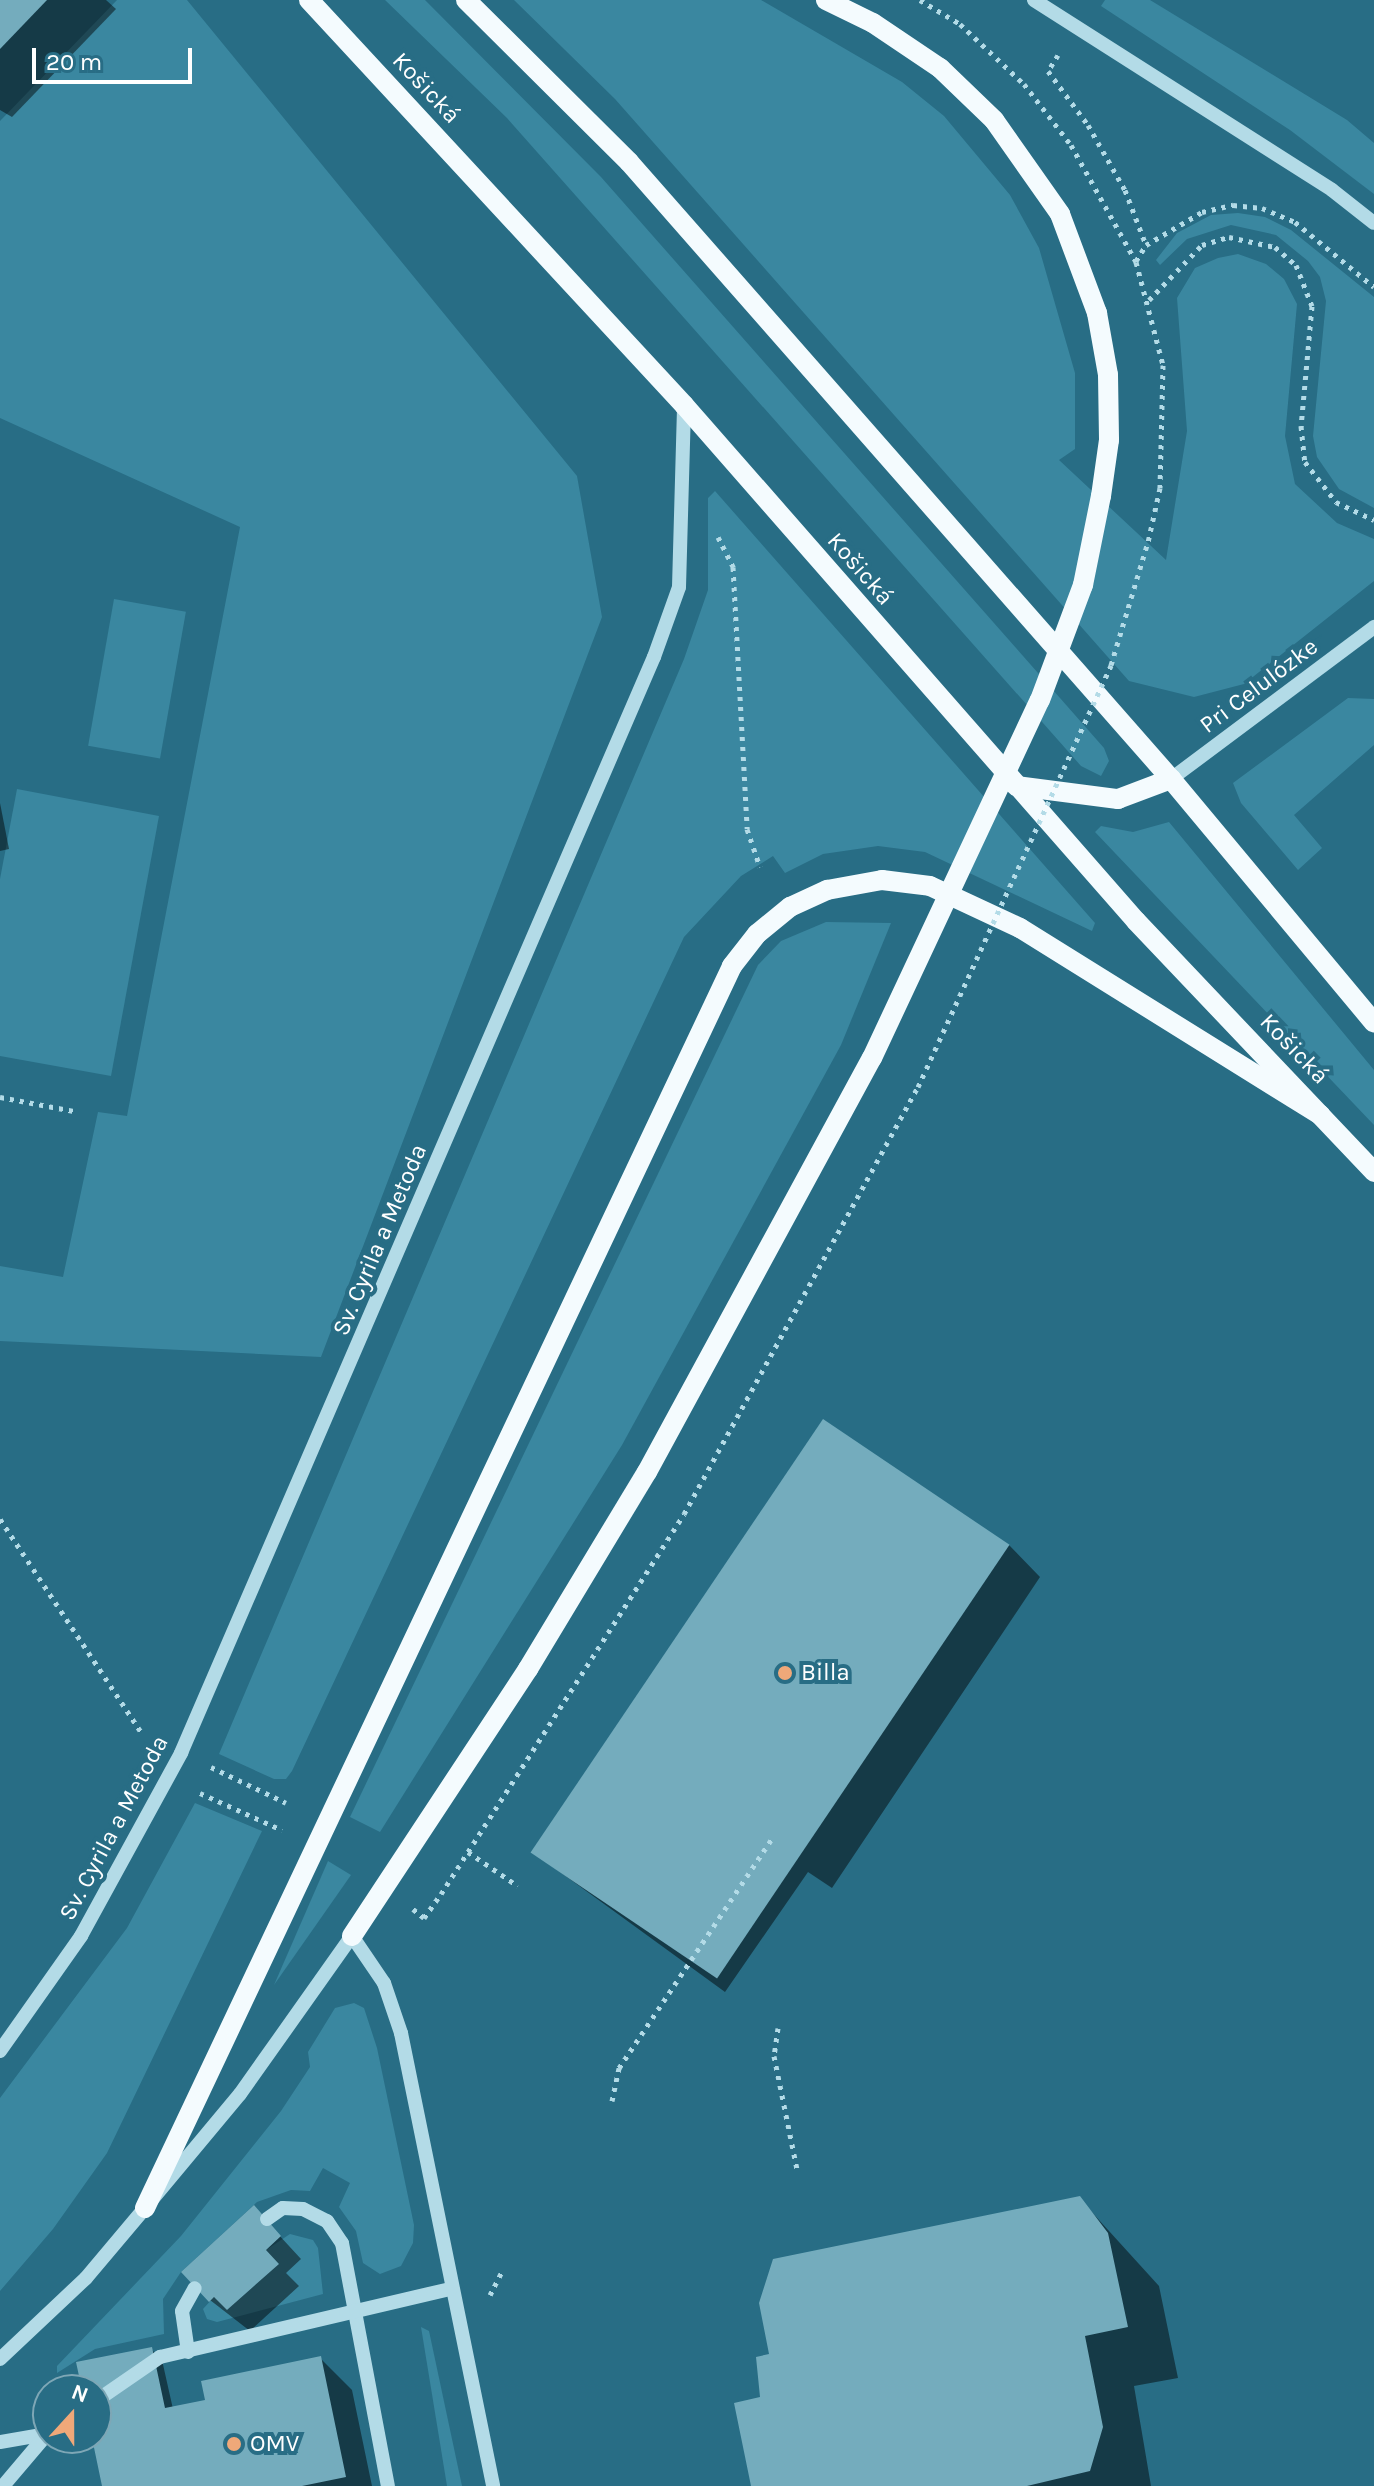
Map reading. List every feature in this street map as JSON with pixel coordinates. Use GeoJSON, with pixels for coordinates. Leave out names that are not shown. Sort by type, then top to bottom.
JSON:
{"type":"FeatureCollection","features":[{"type":"Feature","properties":{"kind":"main road","name":"Košická"},"geometry":{"type":"LineString","coordinates":[[309,0],[684,405],[1016,786],[1374,1172]]}},
{"type":"Feature","properties":{"kind":"main road"},"geometry":{"type":"LineString","coordinates":[[466,0],[629,162],[1171,779],[1374,1023]]}},
{"type":"Feature","properties":{"kind":"main road"},"geometry":{"type":"LineString","coordinates":[[352,1936],[528,1669],[647,1472],[872,1058],[1040,700],[1083,585],[1109,440],[1108,375],[1097,313],[1060,214],[994,120],[940,68],[873,23],[826,0]]}},
{"type":"Feature","properties":{"kind":"main road"},"geometry":{"type":"LineString","coordinates":[[1016,786],[1118,799],[1171,779]]}},
{"type":"Feature","properties":{"kind":"main road"},"geometry":{"type":"LineString","coordinates":[[145,2208],[732,966],[757,934],[790,907],[827,890],[882,880],[930,886],[1020,928],[1320,1115]]}},
{"type":"Feature","properties":{"kind":"street"},"geometry":{"type":"LineString","coordinates":[[1034,0],[1332,190],[1374,223]]}},
{"type":"Feature","properties":{"kind":"street","name":"Sv. Cyrila a Metoda"},"geometry":{"type":"LineString","coordinates":[[0,2051],[81,1936],[181,1753],[654,657],[679,587],[684,405]]}},
{"type":"Feature","properties":{"kind":"street","name":"Pri Celulózke"},"geometry":{"type":"LineString","coordinates":[[1171,779],[1374,627]]}},
{"type":"Feature","properties":{"kind":"street"},"geometry":{"type":"LineString","coordinates":[[0,2359],[86,2278],[240,2094],[352,1936],[384,1983],[401,2033],[450,2289],[493,2486]]}},
{"type":"Feature","properties":{"kind":"street"},"geometry":{"type":"LineString","coordinates":[[267,2219],[283,2208],[303,2209],[327,2221],[342,2243],[388,2486]]}},
{"type":"Feature","properties":{"kind":"street"},"geometry":{"type":"LineString","coordinates":[[188,2352],[182,2311],[195,2288]]}},
{"type":"Feature","properties":{"kind":"street"},"geometry":{"type":"LineString","coordinates":[[112,2390],[160,2357],[355,2314],[450,2289]]}},
{"type":"Feature","properties":{"kind":"street"},"geometry":{"type":"LineString","coordinates":[[0,2442],[32,2436]]}},
{"type":"Feature","properties":{"kind":"street"},"geometry":{"type":"LineString","coordinates":[[3,2486],[32,2452]]}},
{"type":"Feature","properties":{"kind":"path"},"geometry":{"type":"LineString","coordinates":[[1062,49],[1048,71],[1117,177],[1146,245]]}},
{"type":"Feature","properties":{"kind":"path"},"geometry":{"type":"LineString","coordinates":[[424,1918],[684,1514],[918,1087],[1111,665],[1148,542],[1160,488],[1165,425],[1163,365],[1136,262],[1146,245],[1202,212],[1233,205],[1262,208],[1295,222],[1374,287]]}},
{"type":"Feature","properties":{"kind":"path"},"geometry":{"type":"LineString","coordinates":[[1148,301],[1202,245],[1229,237],[1275,247],[1296,265],[1312,306],[1301,426],[1305,462],[1336,502],[1374,520]]}},
{"type":"Feature","properties":{"kind":"path"},"geometry":{"type":"LineString","coordinates":[[718,537],[733,567],[747,829],[760,867]]}},
{"type":"Feature","properties":{"kind":"path"},"geometry":{"type":"LineString","coordinates":[[0,1097],[74,1111]]}},
{"type":"Feature","properties":{"kind":"path"},"geometry":{"type":"LineString","coordinates":[[0,1519],[143,1735]]}},
{"type":"Feature","properties":{"kind":"path"},"geometry":{"type":"LineString","coordinates":[[210,1767],[286,1803]]}},
{"type":"Feature","properties":{"kind":"path"},"geometry":{"type":"LineString","coordinates":[[199,1793],[275,1827]]}},
{"type":"Feature","properties":{"kind":"path"},"geometry":{"type":"LineString","coordinates":[[612,2101],[619,2068],[772,1839]]}},
{"type":"Feature","properties":{"kind":"path"},"geometry":{"type":"LineString","coordinates":[[468,1852],[518,1886]]}},
{"type":"Feature","properties":{"kind":"path"},"geometry":{"type":"LineString","coordinates":[[778,2028],[774,2056],[797,2169]]}},
{"type":"Feature","properties":{"kind":"shaded area"},"geometry":{"type":"Polygon","coordinates":[[[117,0],[187,0],[577,476],[602,617],[321,1357],[0,1341],[0,1266],[63,1277],[98,1112],[127,1116],[240,527],[0,418],[0,121],[117,0]]]}},
{"type":"Feature","properties":{"kind":"shaded area"},"geometry":{"type":"Polygon","coordinates":[[[385,0],[425,0],[601,177],[1104,748],[1109,761],[1101,776],[1081,766],[507,118],[385,0]]]}},
{"type":"Feature","properties":{"kind":"shaded area"},"geometry":{"type":"Polygon","coordinates":[[[514,0],[761,0],[902,82],[944,116],[1010,195],[1039,248],[1075,373],[1075,449],[1059,460],[1166,560],[1187,431],[1177,298],[1195,268],[1218,258],[1238,254],[1266,264],[1284,279],[1297,304],[1285,436],[1295,484],[1337,523],[1374,539],[1374,581],[1244,684],[1194,697],[1129,681],[615,99],[514,0]]]}},
{"type":"Feature","properties":{"kind":"shaded area"},"geometry":{"type":"Polygon","coordinates":[[[1105,0],[1150,0],[1347,120],[1374,143],[1374,194],[1290,130],[1101,6],[1105,0]]]}},
{"type":"Feature","properties":{"kind":"shaded area"},"geometry":{"type":"Polygon","coordinates":[[[1238,213],[1265,217],[1291,230],[1374,297],[1374,508],[1339,489],[1317,457],[1313,436],[1326,301],[1320,277],[1308,261],[1276,235],[1231,225],[1187,239],[1160,265],[1156,260],[1177,233],[1211,215],[1238,213]]]}},
{"type":"Feature","properties":{"kind":"shaded area"},"geometry":{"type":"Polygon","coordinates":[[[715,491],[1095,923],[1092,931],[925,852],[878,846],[823,854],[785,873],[773,856],[741,876],[684,937],[292,1771],[286,1779],[274,1779],[219,1754],[684,659],[708,590],[708,498],[715,491]]]}},
{"type":"Feature","properties":{"kind":"shaded area"},"geometry":{"type":"Polygon","coordinates":[[[114,599],[186,612],[160,758],[88,746],[114,599]]]}},
{"type":"Feature","properties":{"kind":"shaded area"},"geometry":{"type":"Polygon","coordinates":[[[1348,698],[1374,699],[1374,745],[1294,815],[1322,848],[1298,870],[1241,803],[1233,783],[1348,698]]]}},
{"type":"Feature","properties":{"kind":"shaded area"},"geometry":{"type":"Polygon","coordinates":[[[17,789],[159,816],[111,1076],[0,1056],[0,879],[17,789]]]}},
{"type":"Feature","properties":{"kind":"shaded area"},"geometry":{"type":"Polygon","coordinates":[[[1169,822],[1374,1070],[1374,1125],[1095,832],[1101,826],[1133,832],[1169,822]]]}},
{"type":"Feature","properties":{"kind":"shaded area"},"geometry":{"type":"Polygon","coordinates":[[[826,922],[891,923],[841,1045],[622,1445],[380,1832],[350,1817],[758,965],[781,941],[826,922]]]}},
{"type":"Feature","properties":{"kind":"shaded area"},"geometry":{"type":"Polygon","coordinates":[[[195,1803],[262,1831],[107,2153],[53,2229],[0,2291],[0,2098],[127,1928],[195,1803]]]}},
{"type":"Feature","properties":{"kind":"shaded area"},"geometry":{"type":"Polygon","coordinates":[[[328,1861],[351,1875],[274,1985],[328,1861]]]}},
{"type":"Feature","properties":{"kind":"shaded area"},"geometry":{"type":"Polygon","coordinates":[[[354,2003],[364,2008],[377,2048],[414,2225],[413,2243],[401,2266],[380,2274],[363,2263],[356,2231],[339,2207],[350,2183],[323,2168],[310,2191],[291,2190],[257,2202],[181,2272],[163,2299],[164,2334],[95,2349],[57,2373],[57,2366],[181,2236],[281,2111],[310,2067],[308,2052],[335,2008],[354,2003]]]}},
{"type":"Feature","properties":{"kind":"shaded area"},"geometry":{"type":"Polygon","coordinates":[[[290,2234],[313,2240],[318,2248],[323,2294],[217,2322],[207,2319],[203,2309],[214,2297],[227,2310],[279,2264],[266,2250],[290,2234]]]}},
{"type":"Feature","properties":{"kind":"shaded area"},"geometry":{"type":"Polygon","coordinates":[[[421,2327],[429,2331],[462,2486],[447,2486],[421,2327]]]}},
{"type":"Feature","properties":{"kind":"building"},"geometry":{"type":"Polygon","coordinates":[[[0,0],[47,0],[0,49],[0,0]]]}},
{"type":"Feature","properties":{"kind":"building"},"geometry":{"type":"Polygon","coordinates":[[[823,1419],[1010,1545],[717,1978],[531,1853],[823,1419]]]}},
{"type":"Feature","properties":{"kind":"building"},"geometry":{"type":"Polygon","coordinates":[[[1080,2196],[1108,2233],[1128,2327],[1085,2336],[1103,2427],[1090,2471],[1027,2486],[751,2486],[734,2403],[760,2397],[756,2357],[769,2354],[759,2303],[773,2259],[1080,2196]]]}},
{"type":"Feature","properties":{"kind":"building"},"geometry":{"type":"Polygon","coordinates":[[[254,2205],[281,2236],[266,2250],[279,2264],[227,2310],[214,2297],[209,2302],[181,2272],[254,2205]]]}},
{"type":"Feature","properties":{"kind":"building"},"geometry":{"type":"Polygon","coordinates":[[[152,2347],[165,2408],[205,2400],[201,2381],[321,2356],[346,2477],[302,2486],[102,2486],[95,2454],[112,2454],[112,2374],[79,2374],[76,2362],[152,2347]]]}},
{"type":"Feature","properties":{"kind":"place","name":"Billa"},"geometry":{"type":"Point","coordinates":[785,1673]}},
{"type":"Feature","properties":{"kind":"place","name":"OMV"},"geometry":{"type":"Point","coordinates":[234,2444]}}]}
